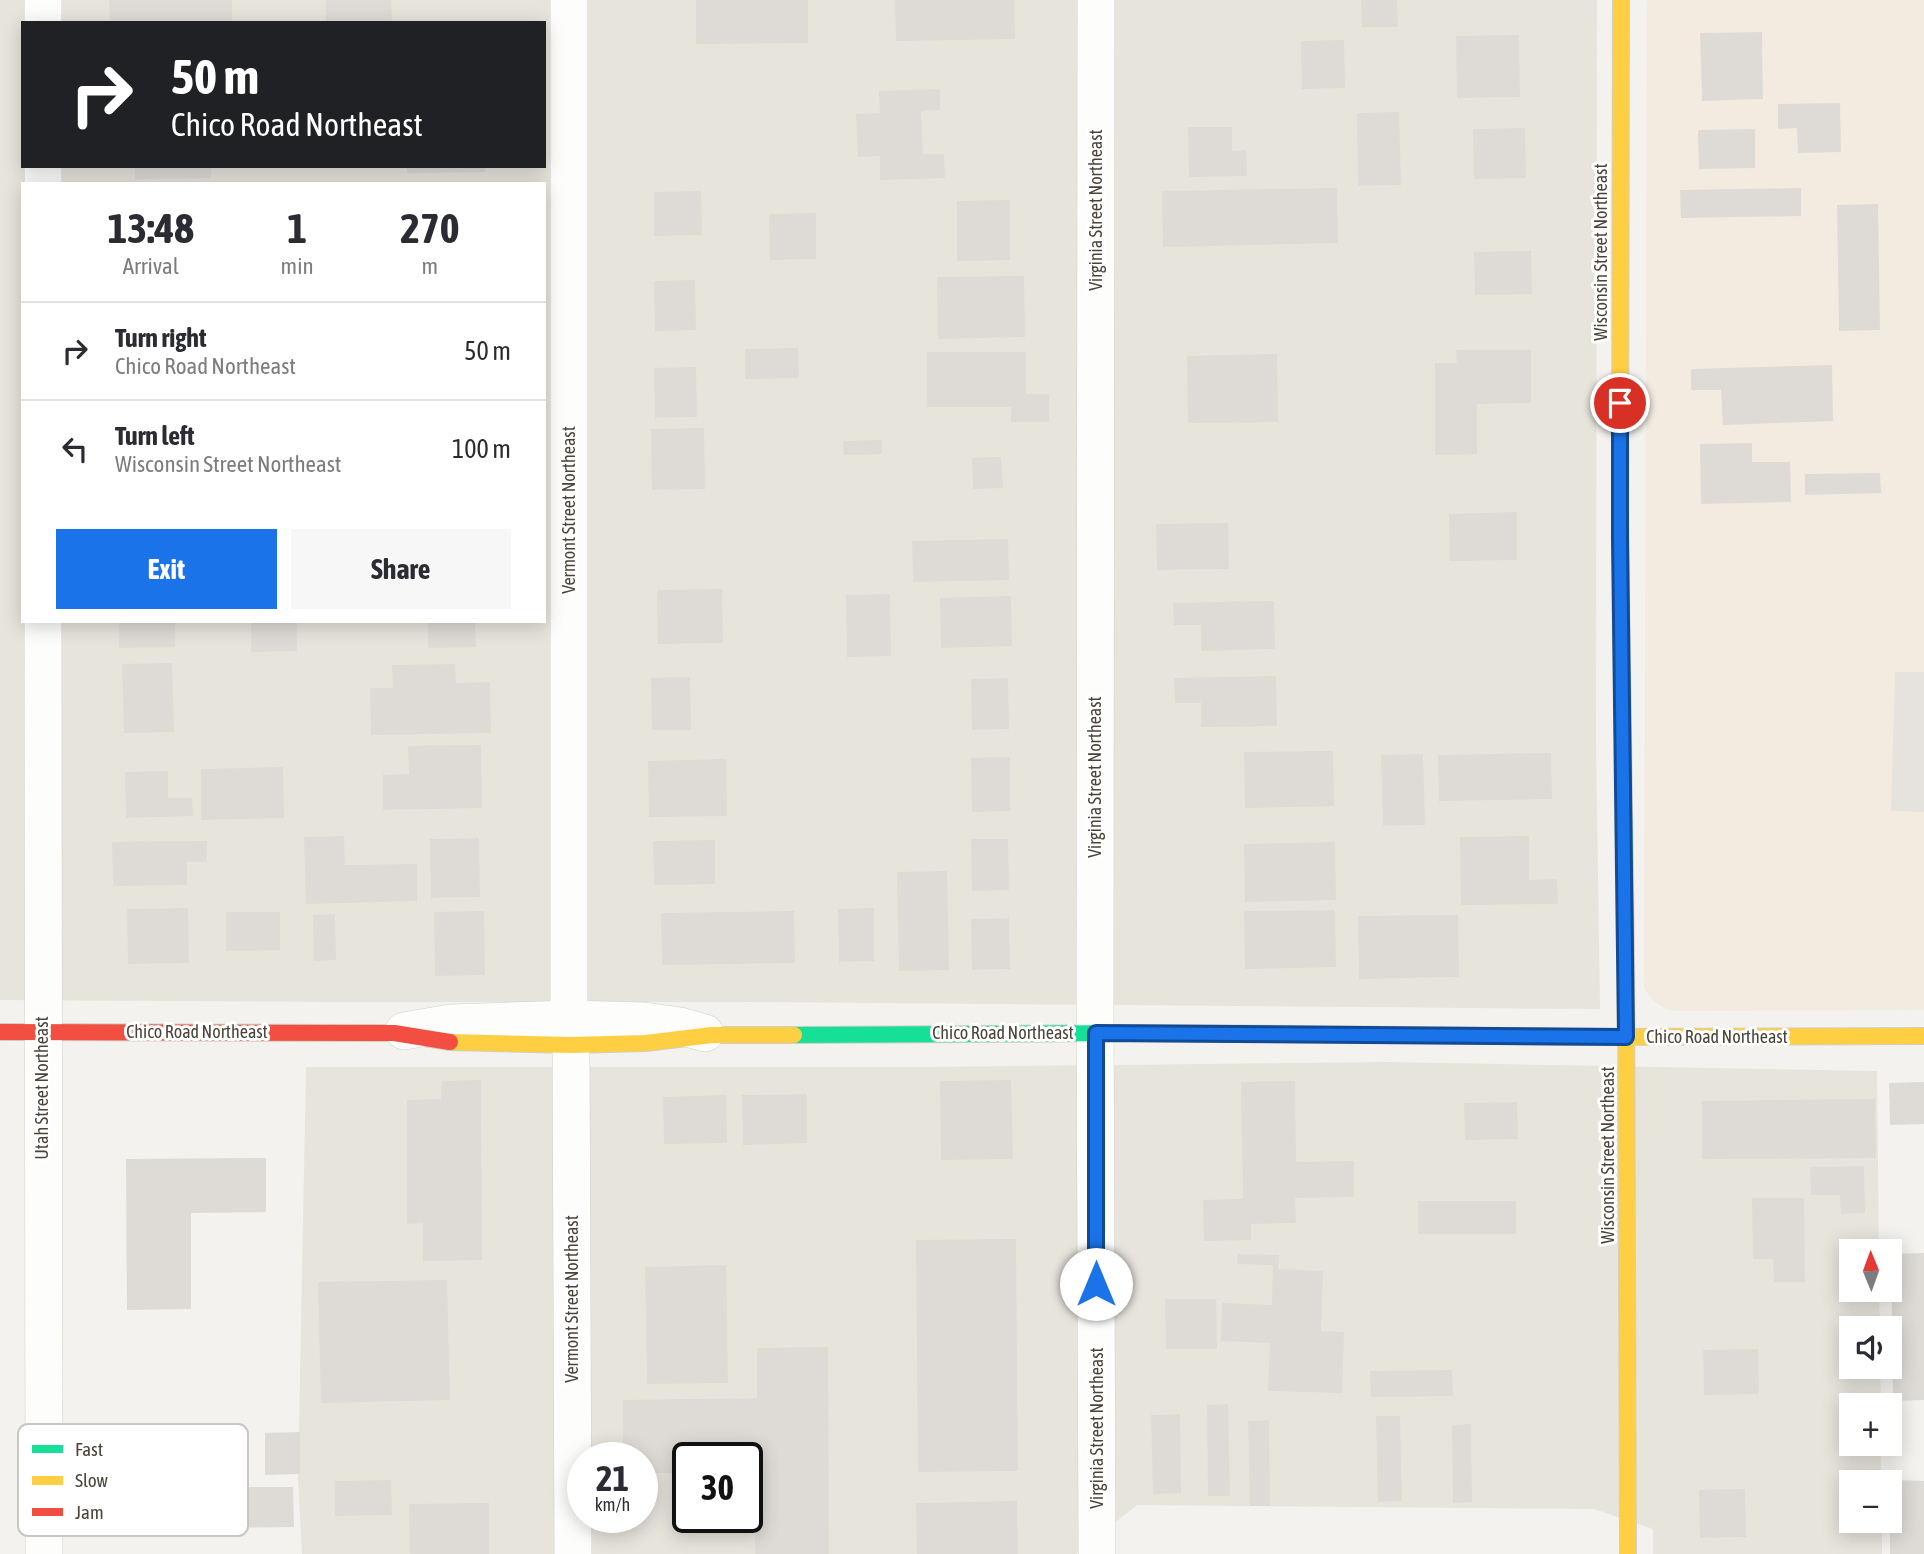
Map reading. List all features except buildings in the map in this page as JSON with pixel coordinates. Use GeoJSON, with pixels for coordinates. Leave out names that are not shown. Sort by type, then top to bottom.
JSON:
{"type":"FeatureCollection","features":[{"type":"Feature","properties":{"kind":"street"},"geometry":{"type":"LineString","coordinates":[[43,0],[43,21]]}},
{"type":"Feature","properties":{"kind":"street","name":"Vermont Street Northeast"},"geometry":{"type":"LineString","coordinates":[[569,0],[573,1554]]}},
{"type":"Feature","properties":{"kind":"street","name":"Virginia Street Northeast"},"geometry":{"type":"LineString","coordinates":[[1096,0],[1097,1554]]}},
{"type":"Feature","properties":{"kind":"street","name":"Wisconsin Street Northeast"},"geometry":{"type":"LineString","coordinates":[[1621,0],[1620,537],[1628,1554]]}},
{"type":"Feature","properties":{"kind":"street","name":"Utah Street Northeast"},"geometry":{"type":"LineString","coordinates":[[43,623],[44,1424]]}},
{"type":"Feature","properties":{"kind":"street","name":"Chico Road Northeast"},"geometry":{"type":"LineString","coordinates":[[0,1032],[394,1033],[451,1023],[570,1032],[644,1021],[680,1026],[712,1035],[1096,1033],[1924,1036]]}},
{"type":"Feature","properties":{"kind":"street","name":"Utah Street Northeast"},"geometry":{"type":"LineString","coordinates":[[44,1536],[44,1554]]}},
{"type":"Feature","properties":{"kind":"shaded area"},"geometry":{"type":"Polygon","coordinates":[[[0,0],[1597,0],[1596,741],[1600,1009],[747,1002],[0,1000],[0,0]]]}},
{"type":"Feature","properties":{"kind":"shaded area"},"geometry":{"type":"Polygon","coordinates":[[[1647,0],[1924,0],[1924,1010],[1676,1011],[1664,1008],[1652,1000],[1644,988],[1647,0]]]}},
{"type":"Feature","properties":{"kind":"shaded area"},"geometry":{"type":"Polygon","coordinates":[[[1895,672],[1924,672],[1924,812],[1891,811],[1895,672]]]}},
{"type":"Feature","properties":{"kind":"shaded area"},"geometry":{"type":"Polygon","coordinates":[[[1387,1062],[1877,1071],[1879,1239],[1839,1239],[1839,1302],[1879,1302],[1880,1316],[1839,1316],[1839,1379],[1880,1379],[1881,1393],[1839,1393],[1839,1456],[1881,1456],[1881,1470],[1839,1470],[1839,1533],[1882,1533],[1882,1554],[1653,1554],[1653,1529],[1594,1509],[1137,1505],[1076,1554],[302,1554],[298,1480],[306,1067],[916,1067],[1387,1062]]]}},
{"type":"Feature","properties":{"kind":"traffic: fast"},"geometry":{"type":"LineString","coordinates":[[1620,517],[1626,957]]}},
{"type":"Feature","properties":{"kind":"traffic: fast"},"geometry":{"type":"LineString","coordinates":[[794,1035],[1309,1034]]}},
{"type":"Feature","properties":{"kind":"traffic: slow"},"geometry":{"type":"LineString","coordinates":[[1620,517],[1621,0]]}},
{"type":"Feature","properties":{"kind":"traffic: slow"},"geometry":{"type":"LineString","coordinates":[[1626,957],[1628,1554]]}},
{"type":"Feature","properties":{"kind":"traffic: slow"},"geometry":{"type":"LineString","coordinates":[[450,1042],[571,1045],[646,1043],[712,1035],[794,1035]]}},
{"type":"Feature","properties":{"kind":"traffic: slow"},"geometry":{"type":"LineString","coordinates":[[1602,1037],[1924,1036]]}},
{"type":"Feature","properties":{"kind":"traffic: jam"},"geometry":{"type":"LineString","coordinates":[[0,1032],[394,1033],[450,1042]]}},
{"type":"Feature","properties":{"kind":"traffic: jam"},"geometry":{"type":"LineString","coordinates":[[1309,1034],[1602,1037]]}},
{"type":"Feature","properties":{"kind":"route"},"geometry":{"type":"LineString","coordinates":[[1096,1284],[1096,1033],[1626,1037],[1620,403]]}}]}
